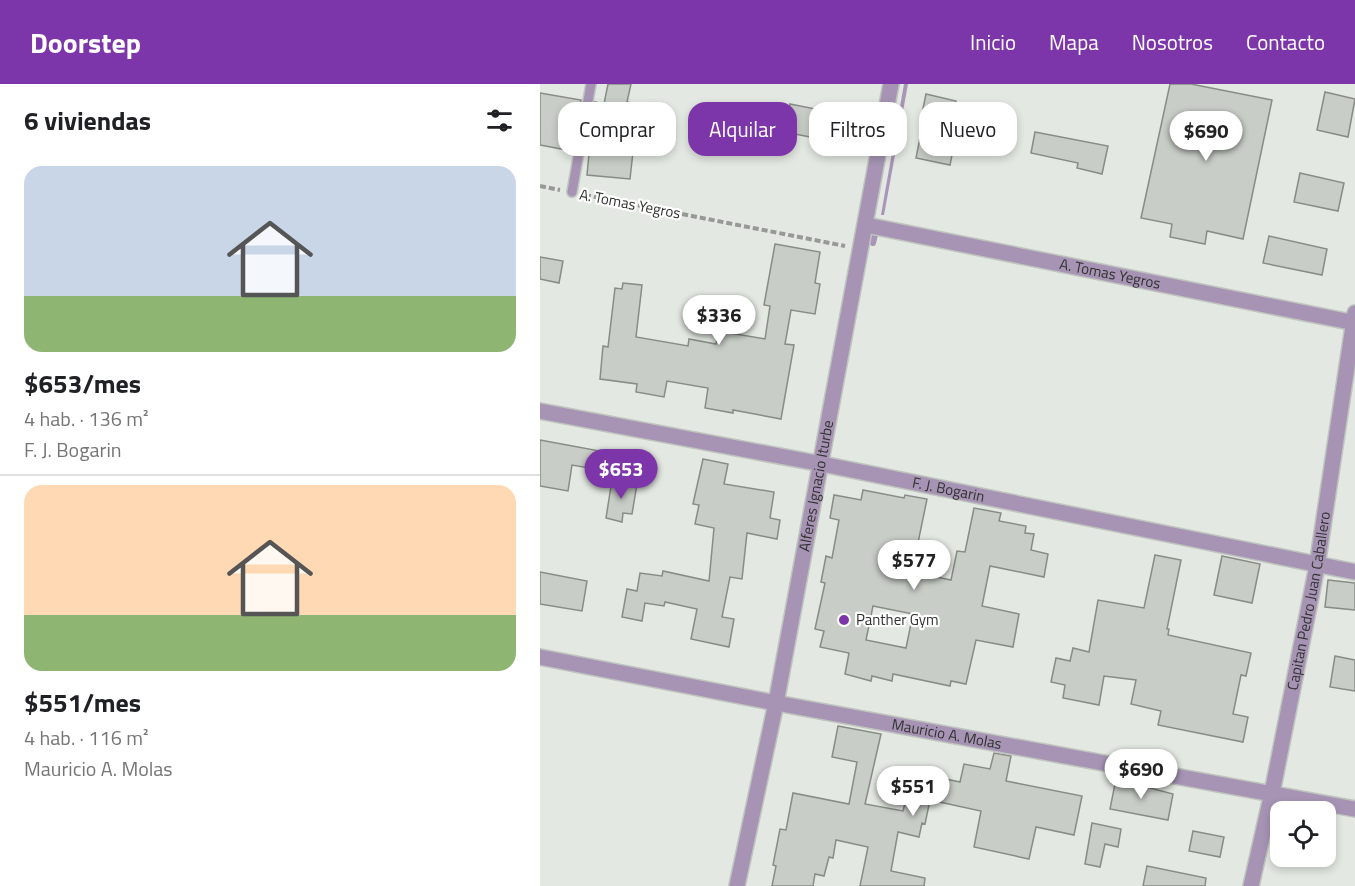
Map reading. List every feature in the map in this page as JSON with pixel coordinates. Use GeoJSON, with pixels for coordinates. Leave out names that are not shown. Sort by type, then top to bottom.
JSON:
{"type":"FeatureCollection","features":[{"type":"Feature","properties":{"kind":"street","name":"Alferes Ignacio Iturbe"},"geometry":{"type":"LineString","coordinates":[[737,886],[776,703],[822,464],[891,84]]}},
{"type":"Feature","properties":{"kind":"street","name":"A. Tomas Yegros"},"geometry":{"type":"LineString","coordinates":[[866,225],[1354,320]]}},
{"type":"Feature","properties":{"kind":"street","name":"Capitan Pedro Juan Caballero"},"geometry":{"type":"LineString","coordinates":[[1251,886],[1317,566],[1354,320]]}},
{"type":"Feature","properties":{"kind":"street","name":"F. J. Bogarin"},"geometry":{"type":"LineString","coordinates":[[540,411],[822,464],[1355,572]]}},
{"type":"Feature","properties":{"kind":"street","name":"Mauricio A. Molas"},"geometry":{"type":"LineString","coordinates":[[540,657],[776,703],[1355,809]]}},
{"type":"Feature","properties":{"kind":"lane"},"geometry":{"type":"LineString","coordinates":[[572,192],[591,85],[579,84]]}},
{"type":"Feature","properties":{"kind":"path","name":"A. Tomas Yegros"},"geometry":{"type":"LineString","coordinates":[[540,186],[861,250]]}},
{"type":"Feature","properties":{"kind":"shaded area"},"geometry":{"type":"Polygon","coordinates":[[[904,84],[908,84],[905,102],[901,102],[904,84]]]}},
{"type":"Feature","properties":{"kind":"shaded area"},"geometry":{"type":"Polygon","coordinates":[[[891,156],[895,156],[884,215],[881,215],[891,156]]]}},
{"type":"Feature","properties":{"kind":"building"},"geometry":{"type":"Polygon","coordinates":[[[608,84],[631,84],[627,102],[604,102],[608,84]]]}},
{"type":"Feature","properties":{"kind":"building"},"geometry":{"type":"Polygon","coordinates":[[[1170,84],[1191,84],[1272,100],[1243,239],[1207,231],[1205,244],[1170,237],[1172,224],[1141,218],[1170,84]]]}},
{"type":"Feature","properties":{"kind":"building"},"geometry":{"type":"Polygon","coordinates":[[[1325,92],[1355,99],[1348,137],[1317,130],[1325,92]]]}},
{"type":"Feature","properties":{"kind":"building"},"geometry":{"type":"Polygon","coordinates":[[[540,93],[581,100],[581,102],[558,102],[558,148],[540,145],[540,93]]]}},
{"type":"Feature","properties":{"kind":"building"},"geometry":{"type":"Polygon","coordinates":[[[926,94],[956,101],[956,102],[924,102],[926,94]]]}},
{"type":"Feature","properties":{"kind":"building"},"geometry":{"type":"Polygon","coordinates":[[[797,105],[809,108],[809,137],[797,134],[797,105]]]}},
{"type":"Feature","properties":{"kind":"building"},"geometry":{"type":"Polygon","coordinates":[[[1035,132],[1108,146],[1102,174],[1077,168],[1078,163],[1031,153],[1035,132]]]}},
{"type":"Feature","properties":{"kind":"building"},"geometry":{"type":"Polygon","coordinates":[[[919,143],[919,156],[952,156],[950,165],[916,158],[919,143]]]}},
{"type":"Feature","properties":{"kind":"building"},"geometry":{"type":"Polygon","coordinates":[[[589,156],[633,156],[630,179],[587,175],[589,156]]]}},
{"type":"Feature","properties":{"kind":"building"},"geometry":{"type":"Polygon","coordinates":[[[1300,173],[1344,183],[1338,211],[1294,202],[1300,173]]]}},
{"type":"Feature","properties":{"kind":"building"},"geometry":{"type":"Polygon","coordinates":[[[1269,236],[1327,249],[1322,275],[1263,263],[1269,236]]]}},
{"type":"Feature","properties":{"kind":"building"},"geometry":{"type":"Polygon","coordinates":[[[775,244],[820,252],[815,283],[820,284],[815,314],[791,310],[785,344],[794,345],[781,419],[733,410],[733,413],[705,408],[708,388],[667,381],[664,397],[636,392],[637,384],[600,379],[603,346],[608,347],[615,288],[622,289],[623,283],[642,285],[636,337],[688,346],[689,339],[716,344],[718,331],[765,339],[770,306],[764,305],[775,244]]]}},
{"type":"Feature","properties":{"kind":"building"},"geometry":{"type":"Polygon","coordinates":[[[540,257],[563,261],[559,283],[540,279],[540,257]]]}},
{"type":"Feature","properties":{"kind":"building"},"geometry":{"type":"Polygon","coordinates":[[[540,440],[616,454],[612,472],[572,465],[568,491],[540,486],[540,440]]]}},
{"type":"Feature","properties":{"kind":"building"},"geometry":{"type":"Polygon","coordinates":[[[703,459],[728,464],[724,484],[774,492],[770,518],[780,520],[777,539],[747,533],[742,579],[730,577],[722,617],[734,619],[729,647],[691,639],[697,609],[665,602],[664,606],[645,603],[642,621],[622,617],[627,589],[637,591],[640,573],[662,576],[663,571],[709,581],[714,528],[695,524],[699,505],[693,504],[703,459]]]}},
{"type":"Feature","properties":{"kind":"building"},"geometry":{"type":"Polygon","coordinates":[[[612,480],[637,484],[632,514],[623,513],[622,522],[606,518],[612,480]]]}},
{"type":"Feature","properties":{"kind":"building"},"geometry":{"type":"Polygon","coordinates":[[[863,490],[904,498],[905,495],[927,499],[912,572],[951,580],[957,551],[965,552],[974,508],[1001,513],[999,521],[1026,526],[1025,533],[1034,534],[1031,550],[1048,554],[1044,577],[990,566],[982,606],[1019,614],[1013,647],[976,640],[966,684],[951,681],[950,686],[893,674],[892,681],[872,676],[871,681],[845,674],[849,653],[820,647],[824,631],[815,629],[825,583],[821,582],[826,556],[832,558],[839,520],[830,518],[834,495],[861,500],[863,490]],[[873,606],[866,640],[906,648],[913,614],[873,606]]]}},
{"type":"Feature","properties":{"kind":"building"},"geometry":{"type":"Polygon","coordinates":[[[1155,555],[1181,560],[1167,629],[1169,629],[1168,635],[1251,653],[1246,676],[1241,675],[1233,714],[1248,717],[1243,742],[1158,725],[1161,711],[1131,704],[1136,680],[1104,676],[1099,705],[1063,698],[1065,685],[1051,682],[1056,658],[1070,661],[1073,648],[1089,652],[1098,600],[1144,608],[1155,555]]]}},
{"type":"Feature","properties":{"kind":"building"},"geometry":{"type":"Polygon","coordinates":[[[1222,556],[1260,564],[1252,603],[1214,595],[1222,556]]]}},
{"type":"Feature","properties":{"kind":"building"},"geometry":{"type":"Polygon","coordinates":[[[540,572],[587,581],[582,611],[540,604],[540,572]]]}},
{"type":"Feature","properties":{"kind":"building"},"geometry":{"type":"Polygon","coordinates":[[[1328,580],[1355,583],[1355,610],[1325,607],[1328,580]]]}},
{"type":"Feature","properties":{"kind":"building"},"geometry":{"type":"Polygon","coordinates":[[[1335,656],[1355,660],[1355,691],[1330,687],[1335,656]]]}},
{"type":"Feature","properties":{"kind":"building"},"geometry":{"type":"Polygon","coordinates":[[[838,726],[881,734],[865,804],[903,811],[913,772],[960,782],[964,764],[990,769],[994,753],[1011,756],[1006,781],[1082,796],[1074,835],[1036,827],[1029,859],[974,847],[981,811],[930,800],[925,824],[922,823],[919,837],[898,832],[891,871],[925,878],[924,886],[860,886],[868,847],[836,840],[833,858],[829,857],[824,876],[815,874],[813,886],[772,886],[776,866],[773,865],[780,829],[786,830],[793,793],[849,804],[857,762],[832,757],[838,726]]]}},
{"type":"Feature","properties":{"kind":"building"},"geometry":{"type":"Polygon","coordinates":[[[1116,779],[1173,794],[1168,820],[1110,809],[1116,779]]]}},
{"type":"Feature","properties":{"kind":"building"},"geometry":{"type":"Polygon","coordinates":[[[1092,823],[1121,829],[1118,847],[1105,844],[1100,867],[1085,864],[1092,823]]]}},
{"type":"Feature","properties":{"kind":"building"},"geometry":{"type":"Polygon","coordinates":[[[1193,831],[1224,837],[1220,857],[1189,851],[1193,831]]]}},
{"type":"Feature","properties":{"kind":"building"},"geometry":{"type":"Polygon","coordinates":[[[1147,866],[1206,878],[1205,886],[1143,886],[1147,866]]]}},
{"type":"Feature","properties":{"kind":"waterway"},"geometry":{"type":"LineString","coordinates":[[873,243],[875,235]]}},
{"type":"Feature","properties":{"kind":"place","name":"Panther Gym"},"geometry":{"type":"Point","coordinates":[844,620]}}]}
